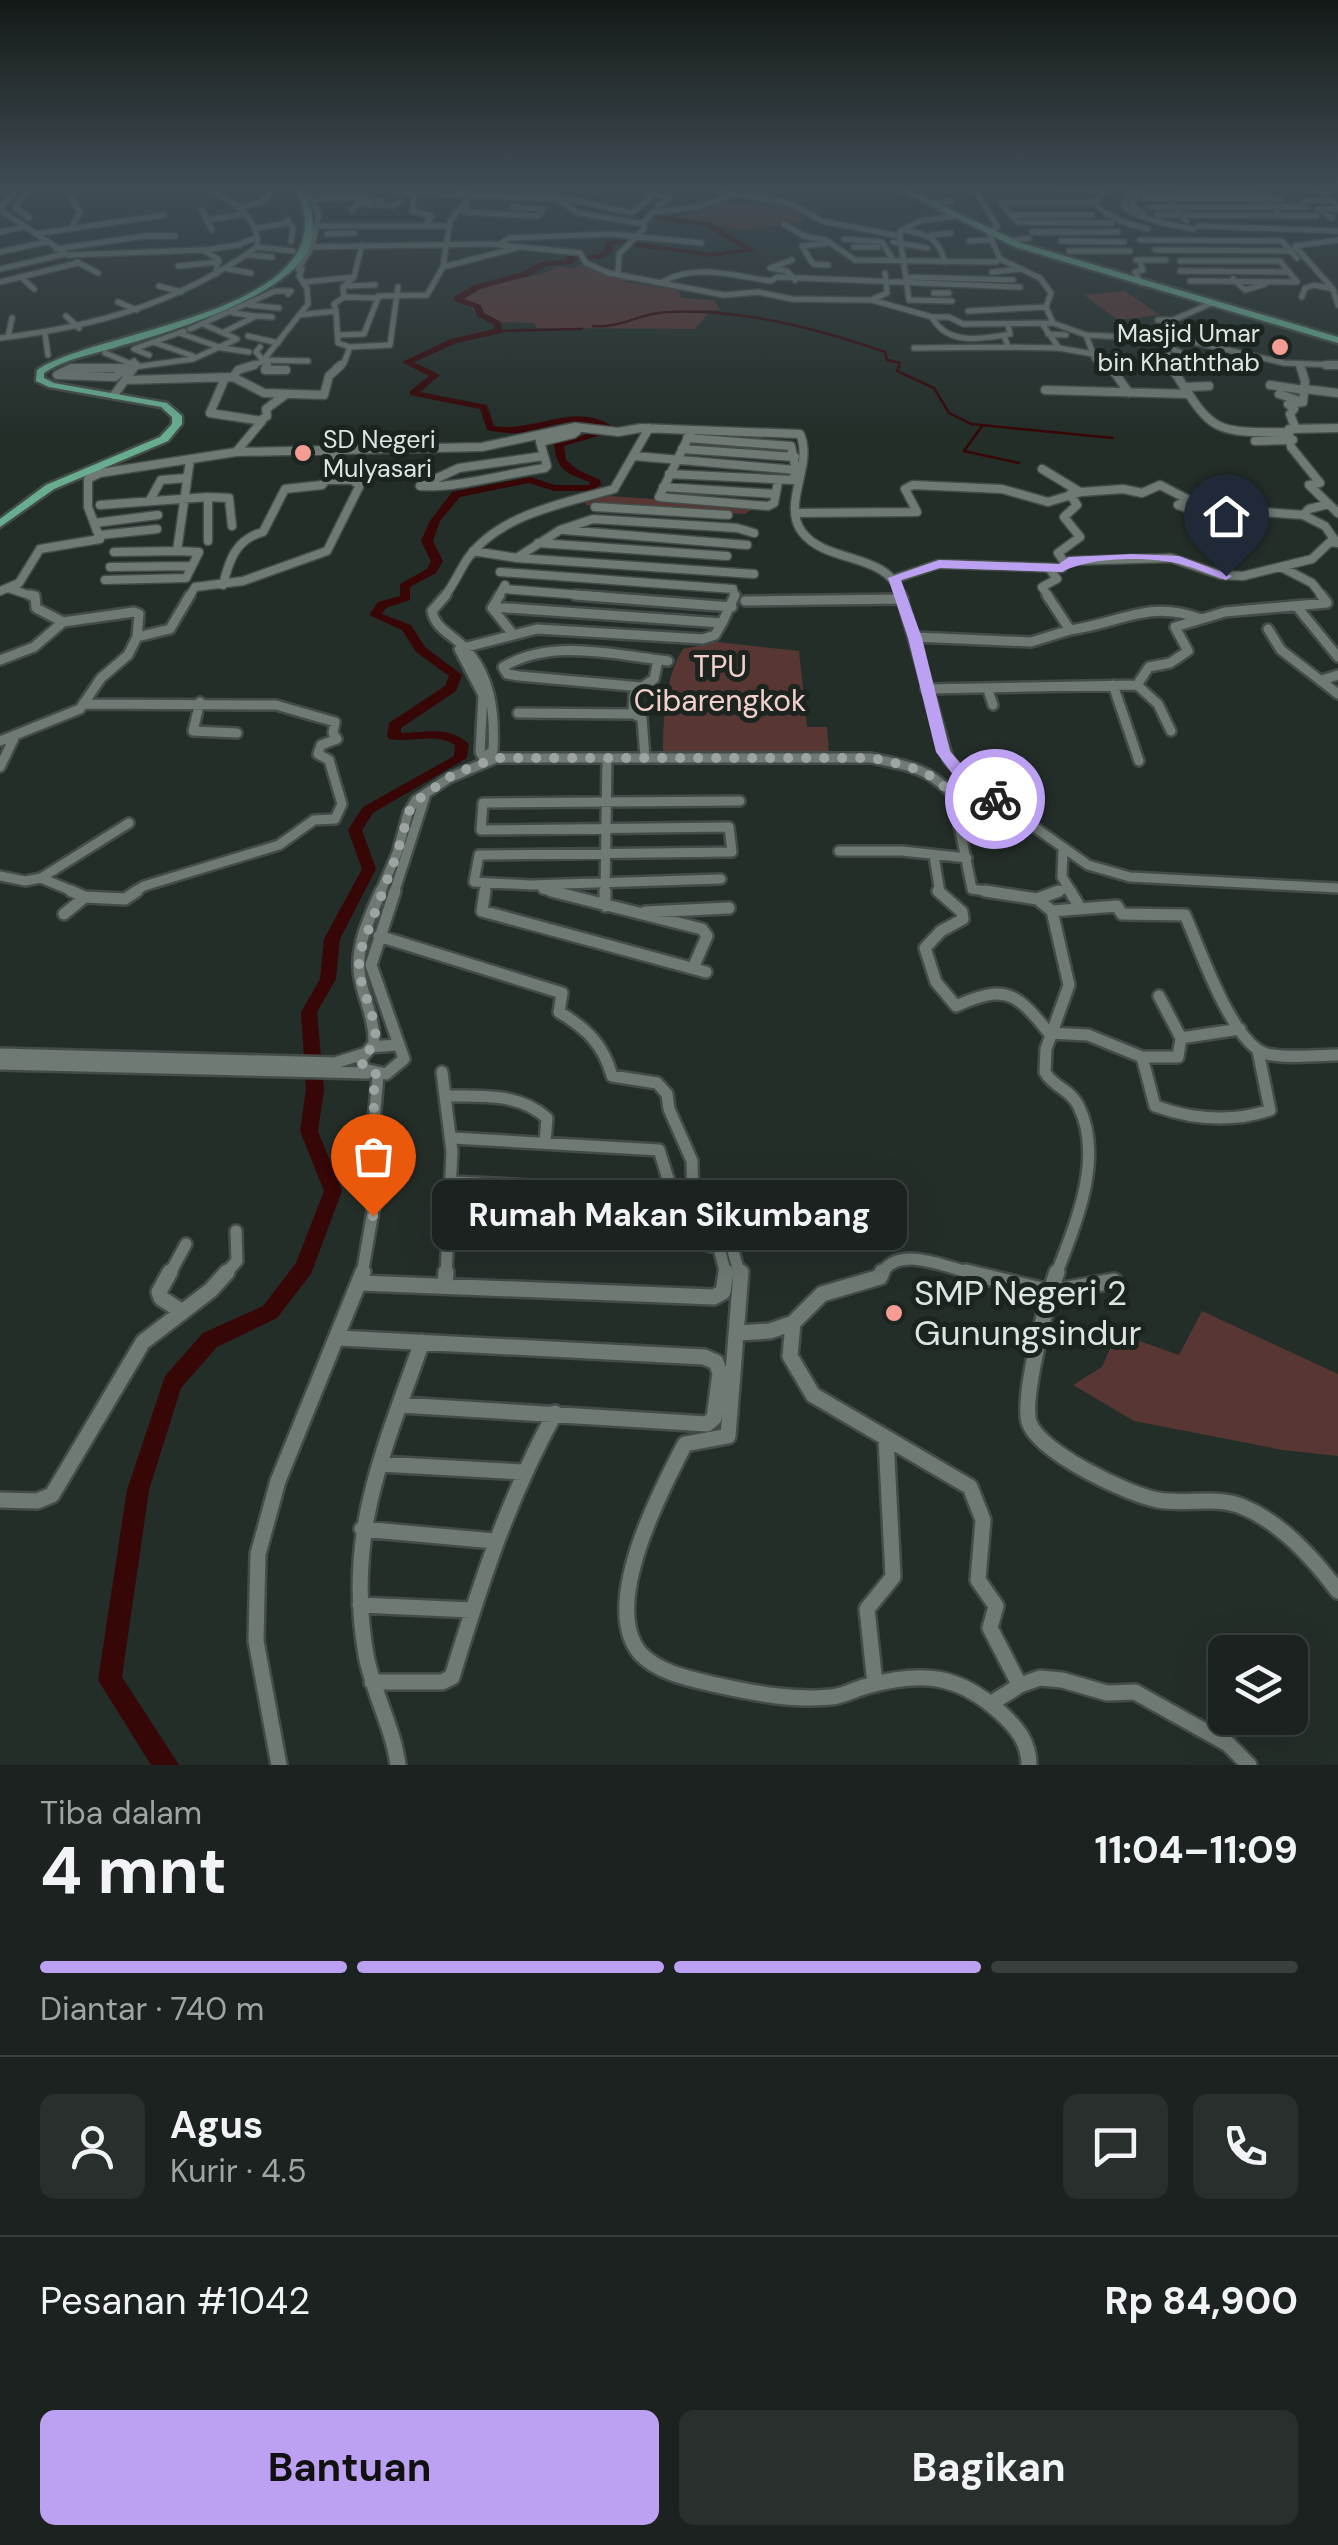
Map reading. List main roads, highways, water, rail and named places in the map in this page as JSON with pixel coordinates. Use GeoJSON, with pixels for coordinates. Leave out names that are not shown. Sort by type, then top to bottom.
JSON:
{"type":"FeatureCollection","features":[{"type":"Feature","properties":{"kind":"main road"},"geometry":{"type":"LineString","coordinates":[[0,524],[34,496],[164,439],[177,424],[177,416],[164,405],[52,385],[38,376],[52,364],[152,333],[240,298],[289,269]]}},
{"type":"Feature","properties":{"kind":"main road"},"geometry":{"type":"LineString","coordinates":[[1096,269],[1338,340]]}},
{"type":"Feature","properties":{"kind":"waterway"},"geometry":{"type":"LineString","coordinates":[[166,1765],[110,1680],[138,1490],[172,1383],[210,1340],[270,1312],[304,1268],[333,1191],[309,1131],[315,1090],[309,1012],[328,979],[332,939],[369,869],[355,830],[368,810],[460,758],[462,744],[446,735],[394,736],[394,726],[451,688],[456,675],[420,649],[407,628],[375,615],[382,605],[406,598],[404,586],[432,571],[437,561],[427,541],[435,521],[456,494],[530,480],[554,488],[591,488],[596,485],[595,480],[574,472],[561,461],[559,444],[613,430],[581,418],[523,430],[490,428],[484,407],[413,393],[435,375],[407,362],[454,341],[499,331],[498,324],[480,314],[478,307],[457,299],[477,287],[534,269]]}},
{"type":"Feature","properties":{"kind":"waterway"},"geometry":{"type":"LineString","coordinates":[[593,326],[667,312],[722,313],[778,322],[885,352],[887,360],[900,363],[897,371],[934,388],[949,413],[971,424],[1113,438]]}},
{"type":"Feature","properties":{"kind":"waterway"},"geometry":{"type":"LineString","coordinates":[[499,331],[582,329]]}},
{"type":"Feature","properties":{"kind":"waterway"},"geometry":{"type":"LineString","coordinates":[[982,426],[964,451],[1019,463]]}},
{"type":"Feature","properties":{"kind":"place","name":"Masjid Umar bin Khaththab"},"geometry":{"type":"Point","coordinates":[1280,347]}},
{"type":"Feature","properties":{"kind":"place","name":"SD Negeri Mulyasari"},"geometry":{"type":"Point","coordinates":[303,453]}},
{"type":"Feature","properties":{"kind":"place","name":"Rumah Makan Sikumbang"},"geometry":{"type":"Point","coordinates":[373,1216]}},
{"type":"Feature","properties":{"kind":"place","name":"SMP Negeri 2 Gunungsindur"},"geometry":{"type":"Point","coordinates":[894,1313]}},
{"type":"Feature","properties":{"kind":"park label","name":"TPU Cibarengkok"},"geometry":{"type":"Point","coordinates":[720,683]}}]}
